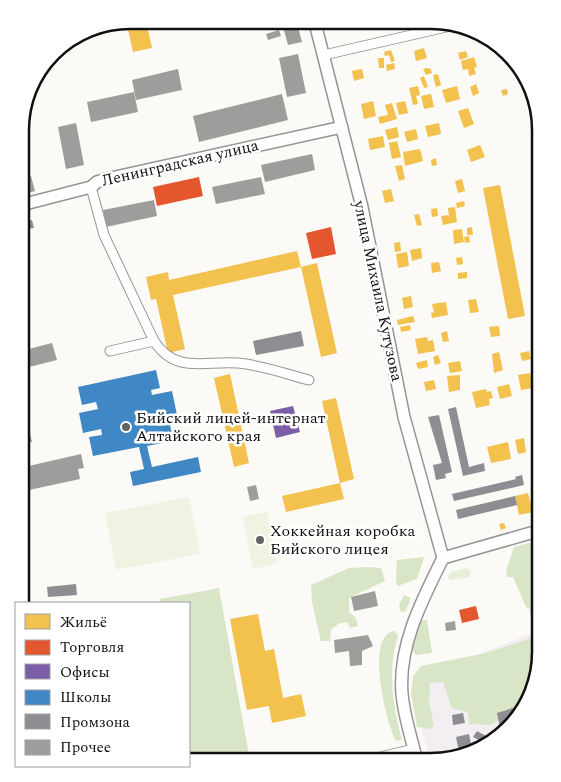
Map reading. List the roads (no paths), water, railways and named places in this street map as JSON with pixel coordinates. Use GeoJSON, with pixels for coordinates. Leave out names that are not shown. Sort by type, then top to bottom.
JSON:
{"type":"FeatureCollection","features":[{"type":"Feature","properties":{"kind":"street","name":"улица Михаила Кутузова"},"geometry":{"type":"LineString","coordinates":[[317,29],[367,232],[404,417],[443,558]]}},
{"type":"Feature","properties":{"kind":"street"},"geometry":{"type":"LineString","coordinates":[[324,55],[436,29]]}},
{"type":"Feature","properties":{"kind":"street","name":"Ленинградская улица"},"geometry":{"type":"LineString","coordinates":[[29,203],[91,187],[97,182],[106,179],[342,127]]}},
{"type":"Feature","properties":{"kind":"street"},"geometry":{"type":"LineString","coordinates":[[91,187],[104,235],[154,341],[162,352],[182,362],[195,365],[236,363],[309,380]]}},
{"type":"Feature","properties":{"kind":"street"},"geometry":{"type":"LineString","coordinates":[[110,351],[154,341]]}},
{"type":"Feature","properties":{"kind":"street"},"geometry":{"type":"LineString","coordinates":[[415,753],[403,707],[402,666],[408,638],[427,590],[443,558],[532,533]]}},
{"type":"Feature","properties":{"kind":"street"},"geometry":{"type":"LineString","coordinates":[[397,753],[414,749]]}},
{"type":"Feature","properties":{"kind":"place","name":"Бийский лицей-интернат Алтайского края"},"geometry":{"type":"Point","coordinates":[126,427]}},
{"type":"Feature","properties":{"kind":"place","name":"Хоккейная коробка Бийского лицея"},"geometry":{"type":"Point","coordinates":[260,540]}}]}
